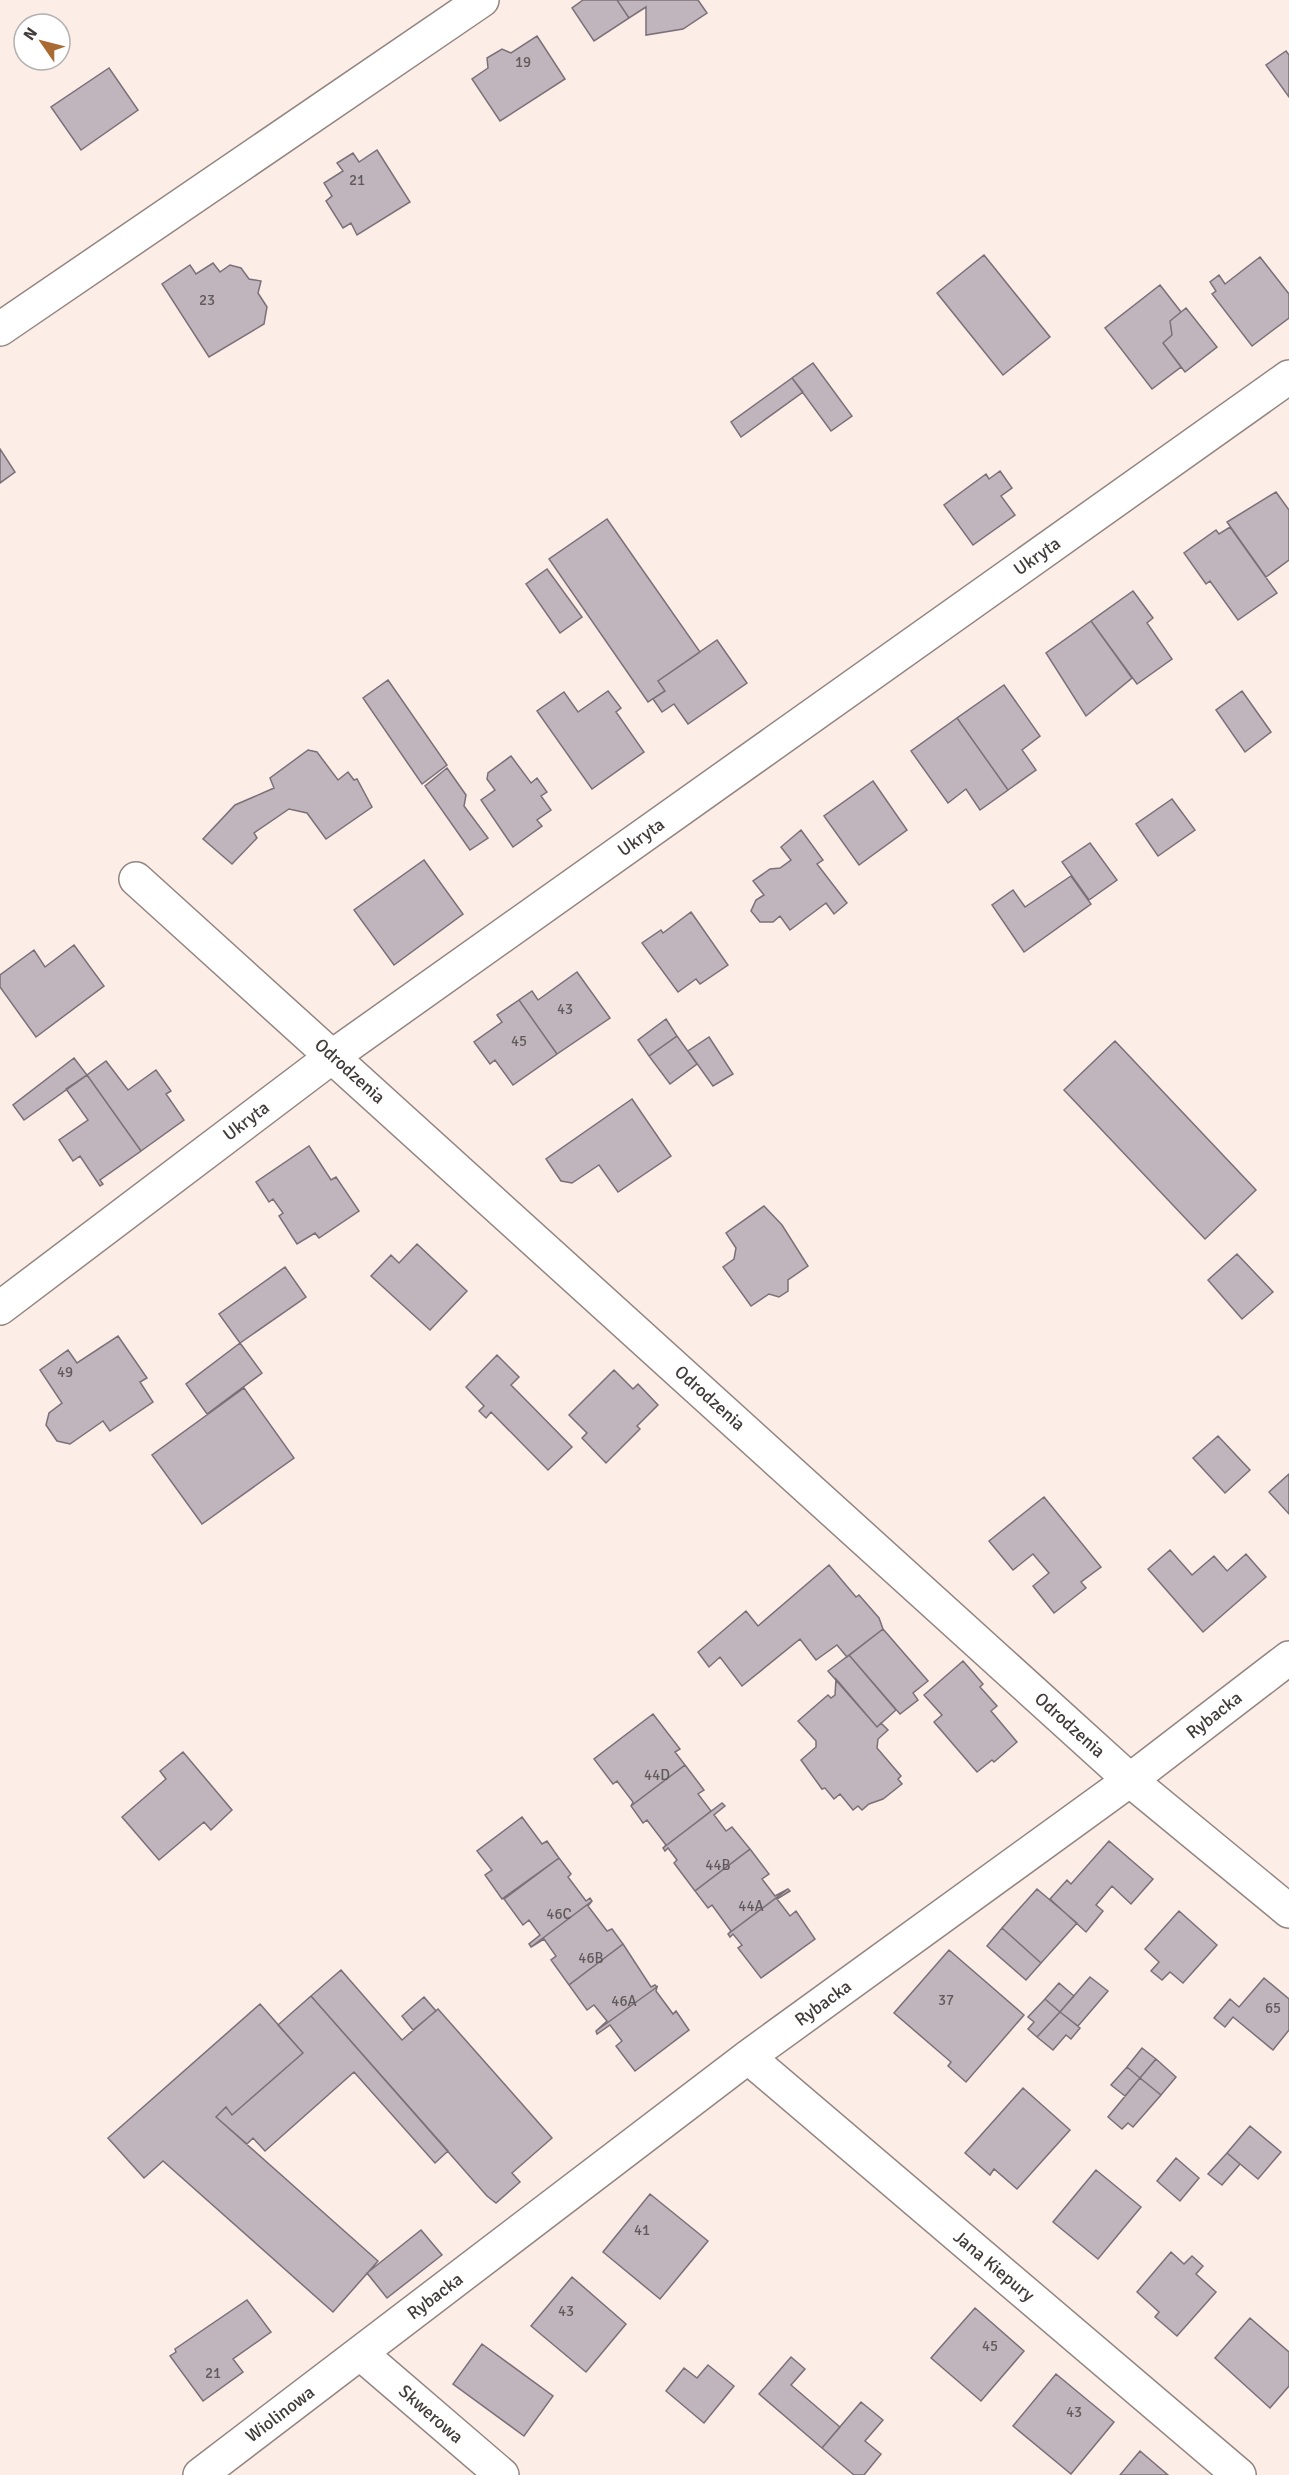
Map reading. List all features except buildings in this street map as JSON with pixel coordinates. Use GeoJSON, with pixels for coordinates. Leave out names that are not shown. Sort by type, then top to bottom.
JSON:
{"type":"FeatureCollection","features":[{"type":"Feature","properties":{"kind":"street"},"geometry":{"type":"LineString","coordinates":[[0,329],[482,0]]}},
{"type":"Feature","properties":{"kind":"street","name":"Ukryta"},"geometry":{"type":"LineString","coordinates":[[0,1308],[333,1056],[1289,377]]}},
{"type":"Feature","properties":{"kind":"street","name":"Odrodzenia"},"geometry":{"type":"LineString","coordinates":[[136,879],[1130,1780],[1289,1911]]}},
{"type":"Feature","properties":{"kind":"street","name":"Rybacka"},"geometry":{"type":"LineString","coordinates":[[360,2353],[748,2057],[1130,1780],[1289,1658]]}},
{"type":"Feature","properties":{"kind":"street","name":"Jana Kiepury"},"geometry":{"type":"LineString","coordinates":[[748,2057],[1239,2475]]}},
{"type":"Feature","properties":{"kind":"street","name":"Wiolinowa"},"geometry":{"type":"LineString","coordinates":[[200,2475],[360,2353]]}},
{"type":"Feature","properties":{"kind":"street","name":"Skwerowa"},"geometry":{"type":"LineString","coordinates":[[360,2353],[502,2475]]}}]}
